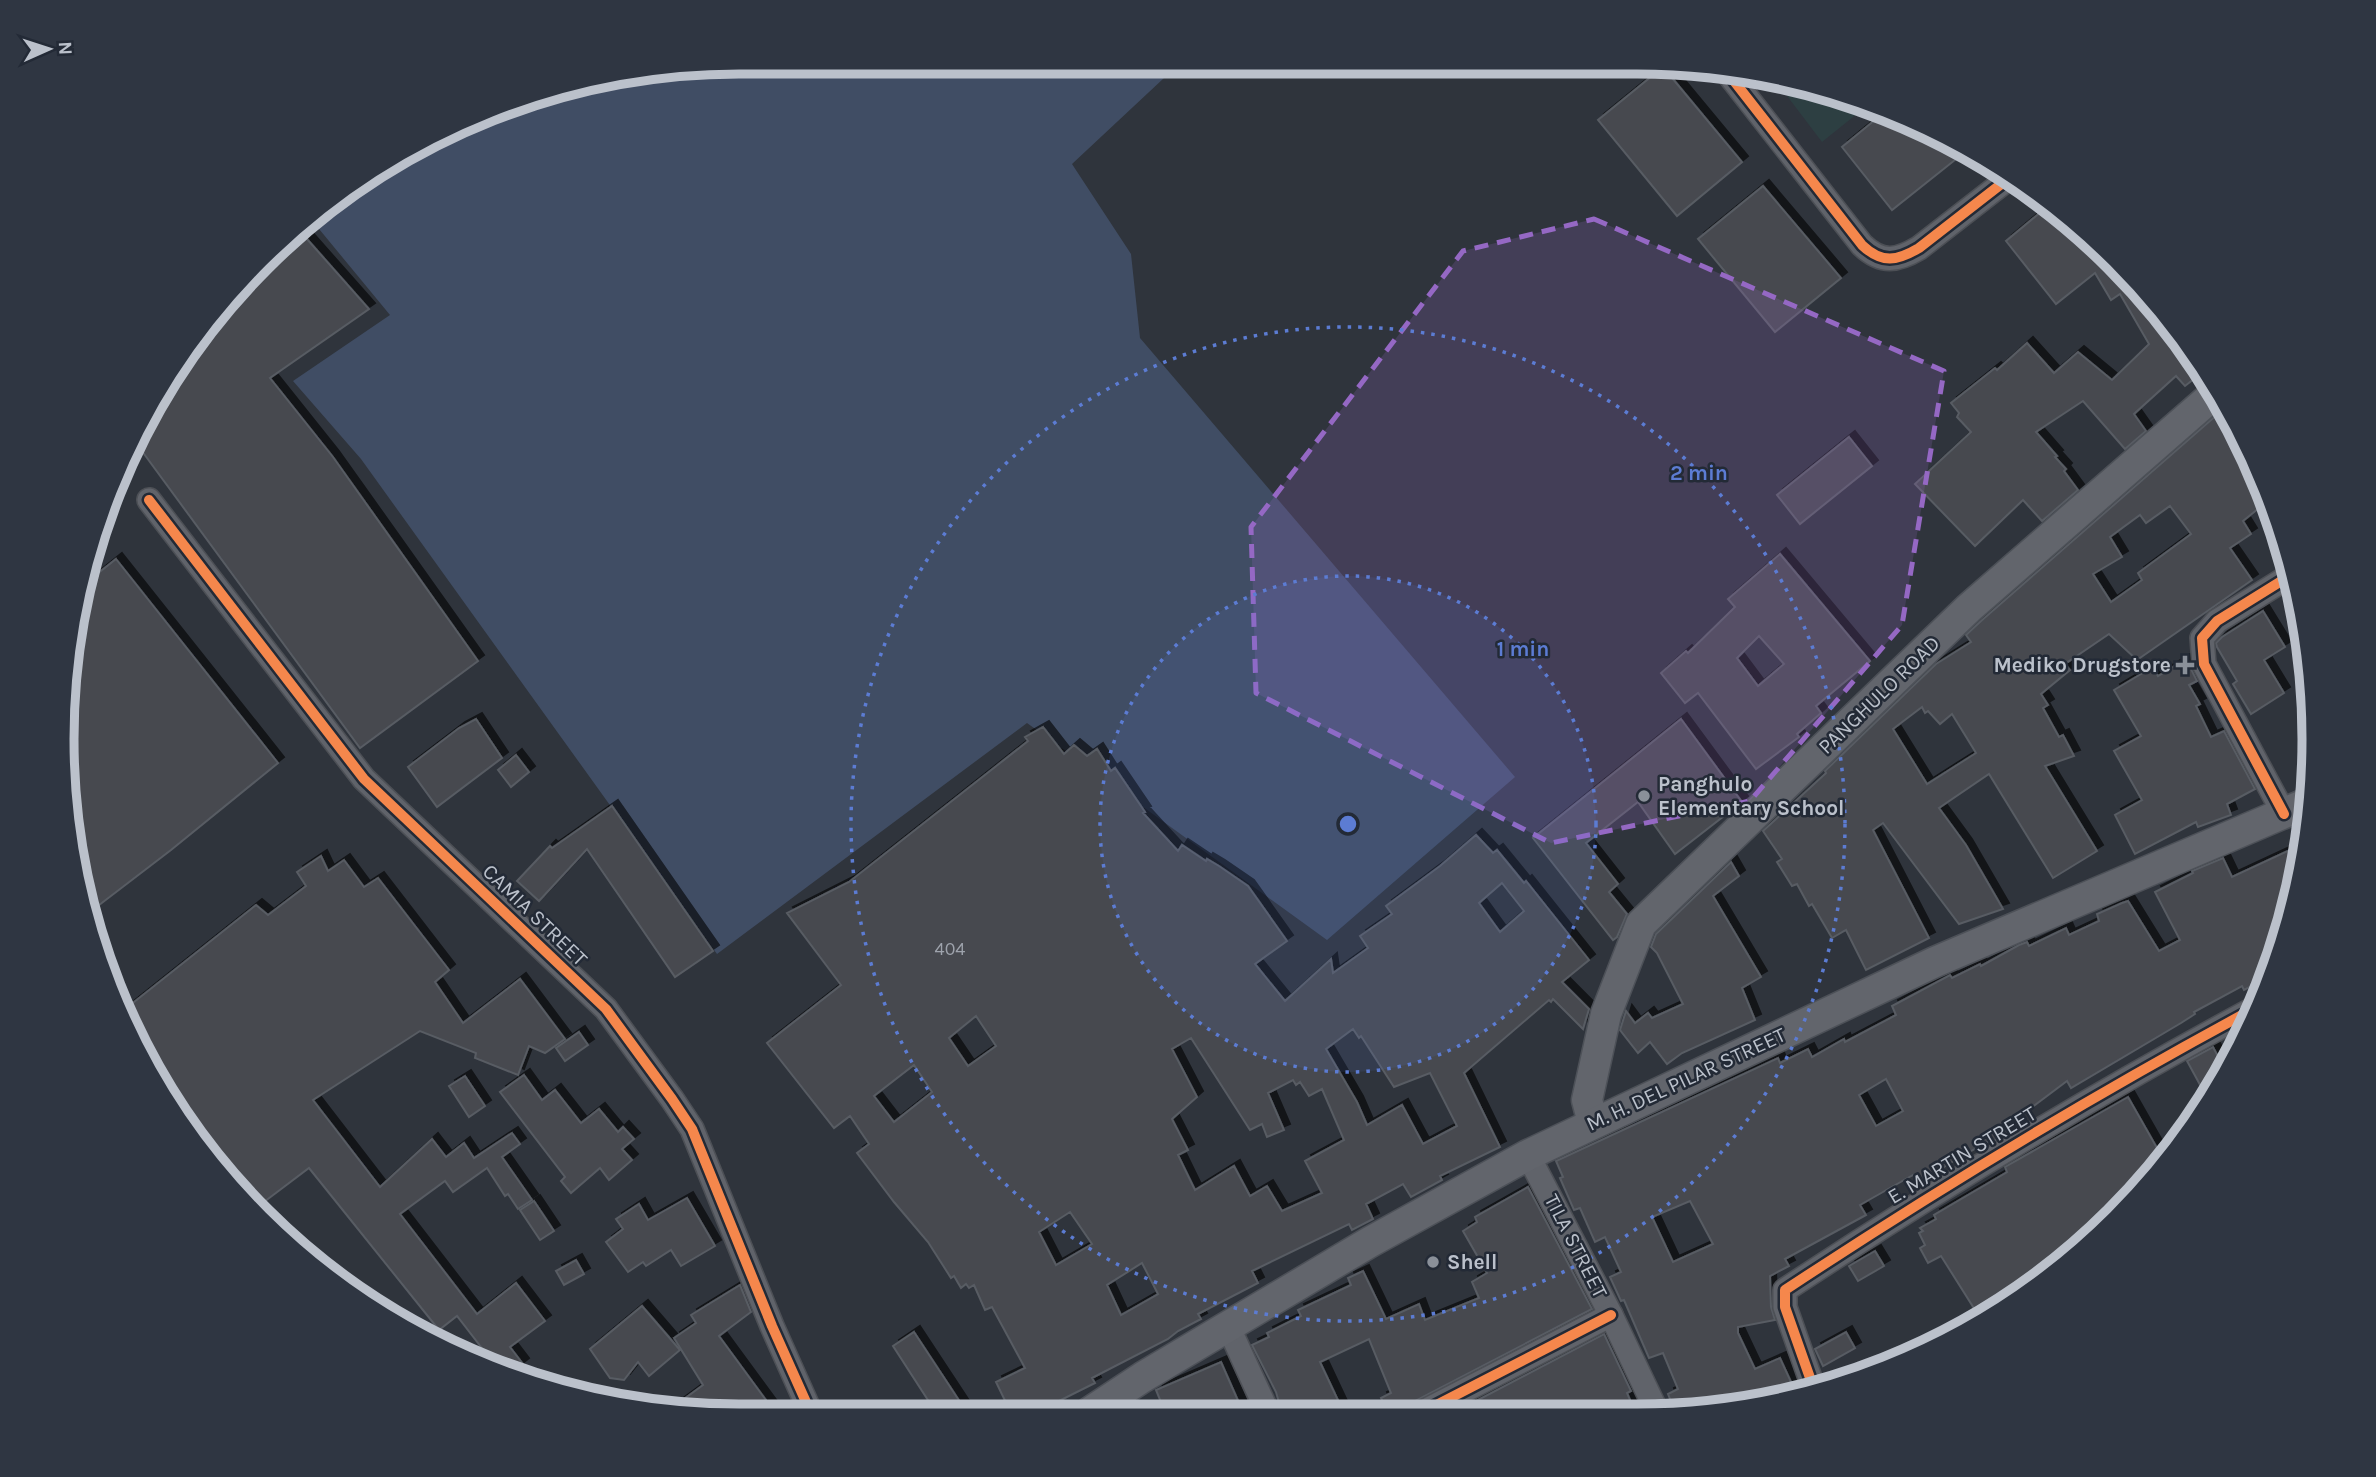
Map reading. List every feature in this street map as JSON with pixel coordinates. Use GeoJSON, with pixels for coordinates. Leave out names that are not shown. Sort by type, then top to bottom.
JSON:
{"type":"FeatureCollection","features":[{"type":"Feature","properties":{"kind":"main road","name":"PANGHULO ROAD"},"geometry":{"type":"LineString","coordinates":[[1593,1123],[1587,1100],[1606,1014],[1641,924],[1969,608],[2209,399]]}},
{"type":"Feature","properties":{"kind":"main road","name":"M. H. DEL PILAR STREET"},"geometry":{"type":"LineString","coordinates":[[1103,1404],[1370,1242],[1528,1155],[1935,962],[2297,808]]}},
{"type":"Feature","properties":{"kind":"street"},"geometry":{"type":"LineString","coordinates":[[1734,81],[1862,245],[1873,255],[1888,259],[1913,251],[2002,183]]}},
{"type":"Feature","properties":{"kind":"street","name":"CAMIA STREET"},"geometry":{"type":"LineString","coordinates":[[149,499],[364,779],[606,1009],[672,1099],[692,1129],[772,1326],[807,1404]]}},
{"type":"Feature","properties":{"kind":"street"},"geometry":{"type":"LineString","coordinates":[[2283,580],[2217,621],[2202,638],[2207,671],[2297,808]]}},
{"type":"Feature","properties":{"kind":"street","name":"E. MARTIN STREET"},"geometry":{"type":"LineString","coordinates":[[1811,1381],[1785,1307],[1785,1290],[1883,1225],[2013,1145],[2242,1016]]}},
{"type":"Feature","properties":{"kind":"street","name":"TILA STREET"},"geometry":{"type":"LineString","coordinates":[[1528,1155],[1611,1315],[1653,1403]]}},
{"type":"Feature","properties":{"kind":"street"},"geometry":{"type":"LineString","coordinates":[[1438,1404],[1611,1315]]}},
{"type":"Feature","properties":{"kind":"street"},"geometry":{"type":"LineString","coordinates":[[1228,1326],[1264,1404]]}},
{"type":"Feature","properties":{"kind":"highlighted area"},"geometry":{"type":"Polygon","coordinates":[[[1594,219],[1944,371],[1902,625],[1750,801],[1551,843],[1256,693],[1251,527],[1463,251],[1594,219]]]}},
{"type":"Feature","properties":{"kind":"shaded area"},"geometry":{"type":"Polygon","coordinates":[[[1782,90],[1859,112],[1822,142],[1782,90]]]}},
{"type":"Feature","properties":{"kind":"water"},"geometry":{"type":"Polygon","coordinates":[[[1168,74],[1072,164],[1131,254],[1140,338],[1515,777],[1327,940],[1027,723],[717,954],[361,459],[293,381],[390,315],[316,226],[369,186],[444,142],[484,124],[566,96],[652,79],[695,75],[1168,74]]]}},
{"type":"Feature","properties":{"kind":"building"},"geometry":{"type":"Polygon","coordinates":[[[1654,74],[1669,75],[1742,162],[1677,216],[1598,120],[1654,74]]]}},
{"type":"Feature","properties":{"kind":"building"},"geometry":{"type":"Polygon","coordinates":[[[1877,118],[1959,157],[1892,210],[1842,147],[1877,118]]]}},
{"type":"Feature","properties":{"kind":"building"},"geometry":{"type":"Polygon","coordinates":[[[1763,186],[1841,278],[1775,332],[1698,239],[1763,186]]]}},
{"type":"Feature","properties":{"kind":"building"},"geometry":{"type":"Polygon","coordinates":[[[2042,211],[2108,268],[2165,334],[2195,378],[2185,386],[2176,376],[2134,414],[2146,431],[2125,449],[2083,401],[2036,432],[2057,456],[2055,457],[2066,469],[2064,471],[2078,490],[2042,521],[2023,500],[1975,546],[1915,484],[1971,432],[1957,417],[1959,413],[1951,403],[1995,368],[1997,370],[2027,343],[2054,373],[2078,352],[2112,380],[2149,344],[2120,294],[2111,300],[2095,273],[2056,304],[2006,241],[2042,211]]]}},
{"type":"Feature","properties":{"kind":"building"},"geometry":{"type":"Polygon","coordinates":[[[304,236],[369,309],[270,378],[333,457],[478,661],[360,748],[140,448],[163,406],[211,334],[268,268],[304,236]]]}},
{"type":"Feature","properties":{"kind":"building"},"geometry":{"type":"Polygon","coordinates":[[[2218,414],[2234,444],[2260,507],[2243,521],[2251,534],[2230,548],[2252,580],[2137,660],[2109,634],[2065,664],[2070,670],[2041,694],[2048,705],[2043,708],[2059,737],[2063,735],[2074,756],[2045,766],[2097,851],[2053,878],[1989,774],[1939,808],[1966,845],[2003,909],[1959,924],[1883,823],[1873,830],[1929,938],[1866,970],[1846,930],[1832,938],[1797,884],[1792,886],[1777,862],[1782,859],[1763,831],[1936,664],[1971,642],[1966,635],[2218,414]],[[2170,506],[2146,523],[2140,515],[2110,537],[2122,557],[2093,574],[2111,602],[2142,580],[2138,573],[2191,534],[2170,506]],[[1922,707],[1893,729],[1927,784],[1976,753],[1952,714],[1940,724],[1928,711],[1925,713],[1922,707]]]}},
{"type":"Feature","properties":{"kind":"building"},"geometry":{"type":"Polygon","coordinates":[[[1849,437],[1872,466],[1800,524],[1777,495],[1849,437]]]}},
{"type":"Feature","properties":{"kind":"building"},"geometry":{"type":"Polygon","coordinates":[[[1780,554],[1870,661],[1816,706],[1821,713],[1797,734],[1799,737],[1756,769],[1698,693],[1685,703],[1661,673],[1686,651],[1688,653],[1735,607],[1728,599],[1780,554]],[[1759,636],[1737,658],[1758,686],[1784,664],[1759,636]]]}},
{"type":"Feature","properties":{"kind":"building"},"geometry":{"type":"Polygon","coordinates":[[[116,559],[278,763],[95,908],[79,825],[74,738],[79,652],[93,577],[116,559]]]}},
{"type":"Feature","properties":{"kind":"building"},"geometry":{"type":"Polygon","coordinates":[[[2263,611],[2285,647],[2264,660],[2284,693],[2251,714],[2233,684],[2237,681],[2216,643],[2263,611]]]}},
{"type":"Feature","properties":{"kind":"building"},"geometry":{"type":"Polygon","coordinates":[[[2186,659],[2197,681],[2189,685],[2200,704],[2196,706],[2211,737],[2224,731],[2255,789],[2227,804],[2231,815],[2198,827],[2196,822],[2135,854],[2115,815],[2142,800],[2114,751],[2141,736],[2114,690],[2153,667],[2158,676],[2186,659]]]}},
{"type":"Feature","properties":{"kind":"building"},"geometry":{"type":"Polygon","coordinates":[[[476,719],[502,758],[437,807],[408,767],[459,728],[476,719]]]}},
{"type":"Feature","properties":{"kind":"building"},"geometry":{"type":"Polygon","coordinates":[[[1681,719],[1742,802],[1675,854],[1638,802],[1586,843],[1618,884],[1609,892],[1627,914],[1613,940],[1533,838],[1681,719]]]}},
{"type":"Feature","properties":{"kind":"building"},"geometry":{"type":"Polygon","coordinates":[[[1043,727],[1064,754],[1074,745],[1087,756],[1097,749],[1111,771],[1115,768],[1145,812],[1143,813],[1178,851],[1182,845],[1248,886],[1287,941],[1255,964],[1285,1001],[1331,959],[1333,973],[1368,948],[1360,936],[1392,914],[1386,906],[1476,835],[1493,853],[1497,850],[1524,883],[1526,881],[1589,960],[1562,982],[1589,1009],[1583,1029],[1553,999],[1551,1002],[1549,1000],[1464,1073],[1500,1147],[1440,1176],[1442,1180],[1411,1197],[1403,1184],[1366,1204],[1373,1219],[1352,1230],[1349,1224],[1252,1271],[1258,1283],[1198,1314],[1201,1319],[1092,1378],[1095,1383],[1053,1404],[1007,1404],[996,1382],[1025,1368],[992,1307],[985,1310],[974,1285],[969,1288],[966,1284],[961,1288],[954,1276],[951,1278],[928,1242],[857,1153],[869,1144],[850,1116],[834,1128],[767,1043],[841,985],[787,913],[849,882],[1028,741],[1025,737],[1043,727]],[[1502,883],[1479,903],[1500,932],[1524,911],[1502,883]],[[976,1016],[949,1038],[968,1066],[996,1046],[976,1016]],[[1353,1029],[1326,1049],[1357,1102],[1367,1125],[1402,1105],[1423,1144],[1457,1126],[1430,1073],[1394,1087],[1361,1036],[1359,1038],[1353,1029]],[[1191,1038],[1172,1049],[1197,1097],[1172,1119],[1188,1150],[1178,1155],[1195,1190],[1234,1166],[1250,1196],[1267,1186],[1282,1211],[1322,1193],[1305,1161],[1344,1140],[1322,1089],[1309,1096],[1300,1082],[1296,1085],[1293,1080],[1268,1093],[1284,1130],[1267,1137],[1262,1124],[1250,1130],[1191,1038]],[[914,1065],[874,1096],[894,1122],[932,1092],[914,1065]],[[1070,1212],[1039,1232],[1056,1265],[1092,1244],[1070,1212]],[[1142,1263],[1107,1285],[1121,1315],[1158,1294],[1142,1263]]]}},
{"type":"Feature","properties":{"kind":"building"},"geometry":{"type":"Polygon","coordinates":[[[516,755],[529,772],[511,787],[498,770],[516,755]]]}},
{"type":"Feature","properties":{"kind":"building"},"geometry":{"type":"Polygon","coordinates":[[[612,806],[713,951],[675,977],[587,849],[539,901],[517,881],[550,846],[552,848],[612,806]]]}},
{"type":"Feature","properties":{"kind":"building"},"geometry":{"type":"Polygon","coordinates":[[[2293,849],[2280,911],[2255,984],[2244,990],[2242,986],[2194,1012],[2195,1014],[2181,1023],[2071,1088],[2067,1081],[2015,1120],[2018,1127],[1918,1183],[1913,1175],[1860,1205],[1866,1215],[1785,1259],[1789,1266],[1770,1276],[1771,1307],[1775,1320],[1738,1327],[1738,1333],[1755,1369],[1780,1358],[1792,1385],[1724,1398],[1671,1402],[1668,1394],[1678,1389],[1663,1353],[1649,1358],[1624,1300],[1621,1301],[1610,1277],[1621,1272],[1605,1237],[1595,1242],[1580,1208],[1574,1210],[1560,1178],[1563,1177],[1556,1161],[1778,1058],[1780,1063],[1808,1049],[1812,1057],[1844,1039],[1845,1042],[1896,1015],[1892,1006],[1950,975],[1952,978],[2019,945],[2027,942],[2029,946],[2066,928],[2069,935],[2099,921],[2097,914],[2122,903],[2128,901],[2159,951],[2180,940],[2155,892],[2193,873],[2192,871],[2223,858],[2232,877],[2293,849]],[[1886,1079],[1859,1095],[1876,1126],[1903,1111],[1886,1079]],[[1690,1201],[1652,1217],[1673,1262],[1713,1244],[1690,1201]]]}},
{"type":"Feature","properties":{"kind":"building"},"geometry":{"type":"Polygon","coordinates":[[[321,856],[328,871],[344,860],[364,887],[378,878],[449,970],[435,982],[463,1023],[520,979],[565,1039],[545,1053],[529,1046],[518,1075],[475,1058],[476,1053],[420,1031],[313,1100],[380,1187],[432,1139],[446,1157],[464,1143],[474,1158],[512,1133],[520,1144],[502,1157],[532,1200],[518,1209],[508,1194],[505,1196],[487,1168],[453,1192],[445,1181],[400,1214],[477,1314],[516,1283],[545,1321],[510,1347],[523,1364],[520,1366],[486,1354],[457,1316],[439,1330],[309,1168],[263,1203],[211,1143],[186,1108],[142,1033],[130,1006],[256,905],[268,915],[306,886],[297,872],[321,856]]]}},
{"type":"Feature","properties":{"kind":"building"},"geometry":{"type":"Polygon","coordinates":[[[1731,862],[1739,876],[1713,896],[1761,977],[1742,988],[1755,1020],[1682,1053],[1667,1064],[1650,1042],[1638,1053],[1620,1030],[1626,1011],[1635,1023],[1648,1013],[1652,1018],[1683,1004],[1657,953],[1651,947],[1656,934],[1731,862]]]}},
{"type":"Feature","properties":{"kind":"building"},"geometry":{"type":"Polygon","coordinates":[[[579,1032],[588,1045],[565,1061],[556,1048],[579,1032]]]}},
{"type":"Feature","properties":{"kind":"building"},"geometry":{"type":"Polygon","coordinates":[[[2213,1047],[2219,1059],[2202,1089],[2187,1061],[2213,1047]]]}},
{"type":"Feature","properties":{"kind":"building"},"geometry":{"type":"Polygon","coordinates":[[[524,1075],[542,1100],[555,1090],[581,1123],[599,1109],[618,1132],[623,1127],[634,1139],[622,1149],[632,1160],[609,1180],[600,1168],[571,1193],[561,1181],[565,1177],[500,1092],[524,1075]]]}},
{"type":"Feature","properties":{"kind":"building"},"geometry":{"type":"Polygon","coordinates":[[[465,1076],[485,1106],[469,1117],[449,1086],[465,1076]]]}},
{"type":"Feature","properties":{"kind":"building"},"geometry":{"type":"Polygon","coordinates":[[[2128,1097],[2159,1151],[2108,1209],[2076,1238],[2042,1266],[1975,1311],[1941,1256],[1928,1263],[1920,1248],[1925,1245],[1919,1233],[1923,1231],[1920,1228],[1936,1219],[1934,1215],[2007,1172],[2005,1167],[2128,1097]]]}},
{"type":"Feature","properties":{"kind":"building"},"geometry":{"type":"Polygon","coordinates":[[[1528,1187],[1592,1309],[1412,1404],[1384,1404],[1381,1398],[1391,1393],[1369,1339],[1320,1362],[1340,1404],[1279,1404],[1252,1345],[1269,1337],[1267,1333],[1301,1316],[1298,1310],[1351,1285],[1348,1278],[1363,1271],[1386,1319],[1419,1304],[1425,1320],[1479,1298],[1472,1282],[1487,1273],[1463,1231],[1477,1222],[1475,1217],[1528,1187]]]}},
{"type":"Feature","properties":{"kind":"building"},"geometry":{"type":"Polygon","coordinates":[[[687,1198],[715,1246],[681,1266],[671,1250],[646,1266],[643,1262],[628,1272],[606,1242],[623,1229],[616,1219],[639,1204],[648,1220],[687,1198]]]}},
{"type":"Feature","properties":{"kind":"building"},"geometry":{"type":"Polygon","coordinates":[[[534,1201],[554,1231],[540,1240],[520,1210],[534,1201]]]}},
{"type":"Feature","properties":{"kind":"building"},"geometry":{"type":"Polygon","coordinates":[[[1875,1251],[1884,1266],[1858,1281],[1849,1266],[1875,1251]]]}},
{"type":"Feature","properties":{"kind":"building"},"geometry":{"type":"Polygon","coordinates":[[[576,1260],[584,1274],[564,1285],[556,1271],[576,1260]]]}},
{"type":"Feature","properties":{"kind":"building"},"geometry":{"type":"Polygon","coordinates":[[[740,1285],[751,1312],[719,1336],[769,1404],[682,1401],[703,1385],[674,1338],[696,1323],[691,1315],[740,1285]]]}},
{"type":"Feature","properties":{"kind":"building"},"geometry":{"type":"Polygon","coordinates":[[[642,1306],[680,1350],[649,1376],[638,1362],[624,1380],[610,1378],[590,1349],[642,1306]]]}},
{"type":"Feature","properties":{"kind":"building"},"geometry":{"type":"Polygon","coordinates":[[[914,1332],[961,1404],[930,1404],[893,1346],[914,1332]]]}},
{"type":"Feature","properties":{"kind":"building"},"geometry":{"type":"Polygon","coordinates":[[[1846,1332],[1855,1348],[1823,1366],[1815,1349],[1846,1332]]]}},
{"type":"Feature","properties":{"kind":"building"},"geometry":{"type":"Polygon","coordinates":[[[1604,1334],[1631,1391],[1627,1393],[1632,1404],[1470,1404],[1604,1334]]]}},
{"type":"Feature","properties":{"kind":"building"},"geometry":{"type":"Polygon","coordinates":[[[1221,1362],[1239,1404],[1162,1404],[1156,1390],[1221,1362]]]}},
{"type":"Feature","properties":{"kind":"cycle path"},"geometry":{"type":"LineString","coordinates":[[1734,81],[1862,245],[1883,258],[1897,258],[1919,248],[2002,183]]}},
{"type":"Feature","properties":{"kind":"cycle path"},"geometry":{"type":"LineString","coordinates":[[149,500],[364,779],[606,1009],[672,1099],[692,1129],[772,1326],[807,1404]]}},
{"type":"Feature","properties":{"kind":"cycle path"},"geometry":{"type":"LineString","coordinates":[[2283,580],[2217,621],[2202,638],[2204,664],[2284,814]]}},
{"type":"Feature","properties":{"kind":"cycle path"},"geometry":{"type":"LineString","coordinates":[[1811,1381],[1785,1307],[1785,1290],[2018,1143],[2242,1015]]}},
{"type":"Feature","properties":{"kind":"cycle path"},"geometry":{"type":"LineString","coordinates":[[1438,1404],[1611,1315]]}},
{"type":"Feature","properties":{"kind":"place","name":"Mediko Drugstore"},"geometry":{"type":"Point","coordinates":[2185,665]}},
{"type":"Feature","properties":{"kind":"place","name":"Panghulo Elementary School"},"geometry":{"type":"Point","coordinates":[1644,796]}},
{"type":"Feature","properties":{"kind":"place","name":"Shell"},"geometry":{"type":"Point","coordinates":[1433,1262]}}]}
